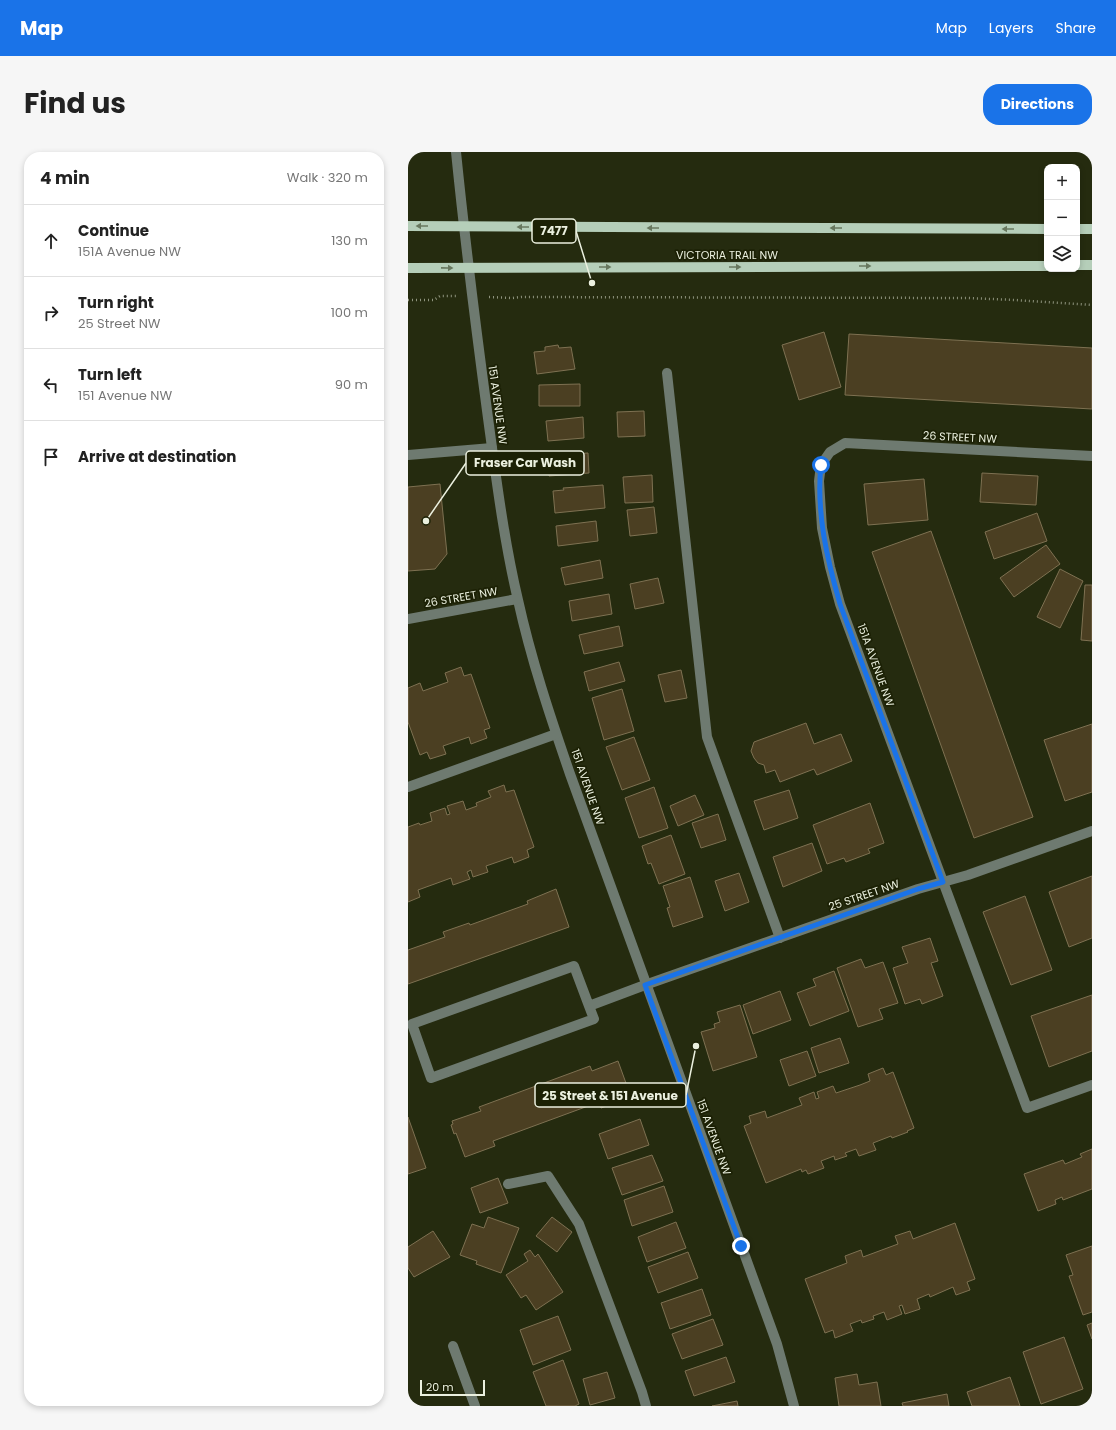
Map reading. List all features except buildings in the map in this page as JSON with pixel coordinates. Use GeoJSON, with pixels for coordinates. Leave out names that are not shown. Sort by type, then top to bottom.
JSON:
{"type":"FeatureCollection","features":[{"type":"Feature","properties":{"kind":"main road"},"geometry":{"type":"LineString","coordinates":[[408,226],[1044,229]]}},
{"type":"Feature","properties":{"kind":"main road"},"geometry":{"type":"LineString","coordinates":[[1080,229],[1092,229]]}},
{"type":"Feature","properties":{"kind":"main road"},"geometry":{"type":"LineString","coordinates":[[1080,266],[1092,265]]}},
{"type":"Feature","properties":{"kind":"main road","name":"VICTORIA TRAIL NW"},"geometry":{"type":"LineString","coordinates":[[408,268],[1044,266]]}},
{"type":"Feature","properties":{"kind":"street","name":"151 AVENUE NW"},"geometry":{"type":"LineString","coordinates":[[456,152],[471,295],[492,448],[517,599],[539,680],[556,734],[645,985],[776,1344],[794,1406]]}},
{"type":"Feature","properties":{"kind":"street"},"geometry":{"type":"LineString","coordinates":[[667,373],[707,737],[780,938]]}},
{"type":"Feature","properties":{"kind":"street","name":"26 STREET NW"},"geometry":{"type":"LineString","coordinates":[[830,452],[846,443],[1092,456]]}},
{"type":"Feature","properties":{"kind":"street"},"geometry":{"type":"LineString","coordinates":[[408,455],[492,448]]}},
{"type":"Feature","properties":{"kind":"street","name":"151A AVENUE NW"},"geometry":{"type":"LineString","coordinates":[[830,452],[821,465],[820,481],[822,528],[830,567],[840,604],[1027,1108],[1092,1085]]}},
{"type":"Feature","properties":{"kind":"street","name":"26 STREET NW"},"geometry":{"type":"LineString","coordinates":[[408,619],[517,599]]}},
{"type":"Feature","properties":{"kind":"street"},"geometry":{"type":"LineString","coordinates":[[408,787],[556,734]]}},
{"type":"Feature","properties":{"kind":"street","name":"25 STREET NW"},"geometry":{"type":"LineString","coordinates":[[589,1006],[918,889],[968,875],[1092,831]]}},
{"type":"Feature","properties":{"kind":"street"},"geometry":{"type":"LineString","coordinates":[[574,966],[589,1006],[594,1019],[431,1078],[412,1024],[574,966]]}},
{"type":"Feature","properties":{"kind":"street"},"geometry":{"type":"LineString","coordinates":[[508,1184],[548,1176],[579,1224],[646,1406]]}},
{"type":"Feature","properties":{"kind":"street"},"geometry":{"type":"LineString","coordinates":[[453,1346],[475,1406]]}},
{"type":"Feature","properties":{"kind":"path"},"geometry":{"type":"LineString","coordinates":[[408,300],[434,300],[440,296],[471,295],[512,298],[967,298],[1092,305]]}},
{"type":"Feature","properties":{"kind":"place","name":"7477"},"geometry":{"type":"Point","coordinates":[592,283]}},
{"type":"Feature","properties":{"kind":"place","name":"Fraser Car Wash"},"geometry":{"type":"Point","coordinates":[426,521]}},
{"type":"Feature","properties":{"kind":"place","name":"25 Street & 151 Avenue"},"geometry":{"type":"Point","coordinates":[696,1046]}},
{"type":"Feature","properties":{"kind":"route"},"geometry":{"type":"LineString","coordinates":[[741,1246],[645,985],[918,889],[943,882],[840,604],[830,567],[822,528],[820,481],[821,465]]}}]}
